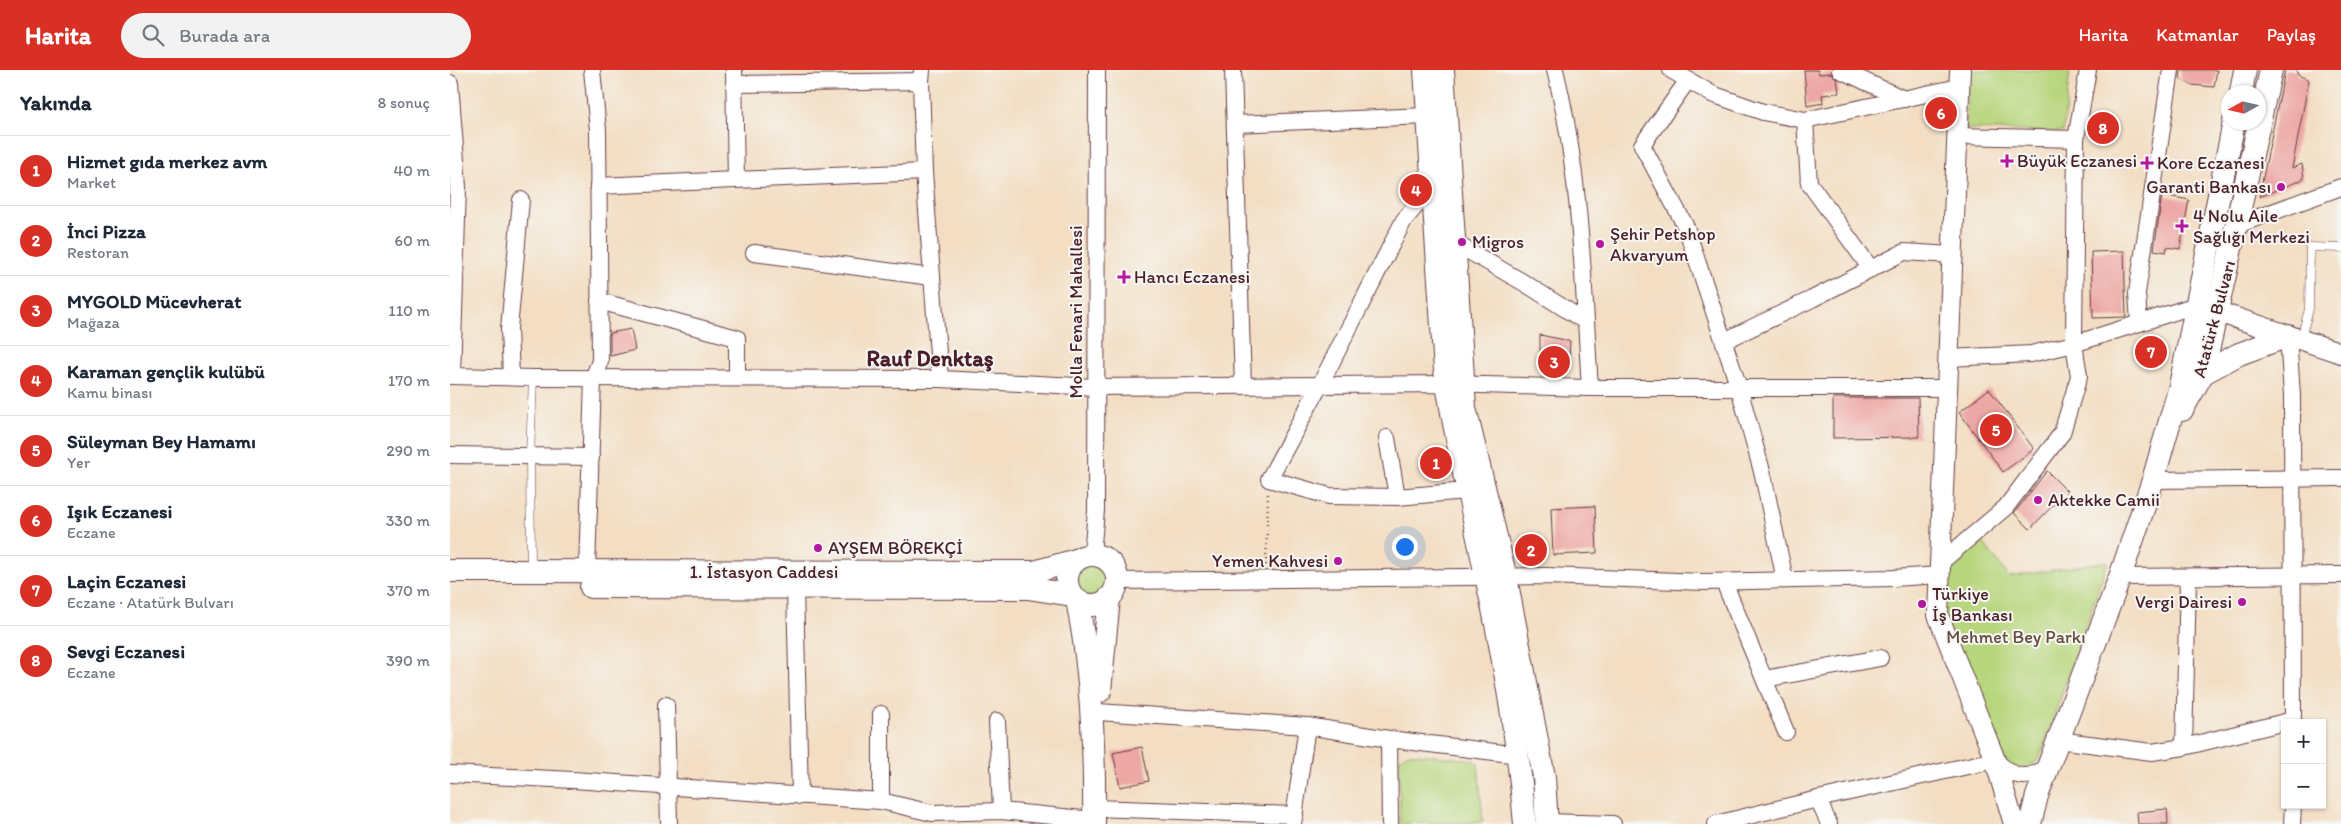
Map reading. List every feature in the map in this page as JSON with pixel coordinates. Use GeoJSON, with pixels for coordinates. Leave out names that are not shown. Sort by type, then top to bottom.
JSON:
{"type":"FeatureCollection","features":[{"type":"Feature","properties":{"kind":"main road"},"geometry":{"type":"LineString","coordinates":[[1425,70],[1432,187],[1455,384],[1465,408],[1476,490],[1544,777],[1547,823]]}},
{"type":"Feature","properties":{"kind":"main road"},"geometry":{"type":"LineString","coordinates":[[1443,70],[1453,242],[1455,384]]}},
{"type":"Feature","properties":{"kind":"main road"},"geometry":{"type":"LineString","coordinates":[[2243,85],[2246,70]]}},
{"type":"Feature","properties":{"kind":"main road","name":"Atatürk Bulvarı"},"geometry":{"type":"LineString","coordinates":[[2164,443],[2203,373],[2238,225],[2271,70]]}},
{"type":"Feature","properties":{"kind":"main road","name":"Atatürk Bulvarı"},"geometry":{"type":"LineString","coordinates":[[2164,443],[2180,386],[2232,130]]}},
{"type":"Feature","properties":{"kind":"main road"},"geometry":{"type":"LineString","coordinates":[[2196,305],[2218,312]]}},
{"type":"Feature","properties":{"kind":"main road"},"geometry":{"type":"LineString","coordinates":[[2180,386],[2239,354],[2294,338]]}},
{"type":"Feature","properties":{"kind":"main road"},"geometry":{"type":"LineString","coordinates":[[2030,824],[2049,764],[2120,578],[2164,443]]}},
{"type":"Feature","properties":{"kind":"main road"},"geometry":{"type":"LineString","coordinates":[[1094,747],[1113,589],[1112,565],[1100,556],[1084,557],[1067,573],[1068,588],[1074,598],[1086,646],[1094,747],[1094,817]]}},
{"type":"Feature","properties":{"kind":"main road","name":"1. İstasyon Caddesi"},"geometry":{"type":"LineString","coordinates":[[450,571],[1034,572],[1084,557]]}},
{"type":"Feature","properties":{"kind":"main road"},"geometry":{"type":"LineString","coordinates":[[1497,578],[1519,755],[1525,824]]}},
{"type":"Feature","properties":{"kind":"main road","name":"1. İstasyon Caddesi"},"geometry":{"type":"LineString","coordinates":[[450,587],[1028,588],[1074,598]]}},
{"type":"Feature","properties":{"kind":"main road"},"geometry":{"type":"LineString","coordinates":[[1074,598],[1090,605],[1103,602],[1113,589]]}},
{"type":"Feature","properties":{"kind":"street"},"geometry":{"type":"LineString","coordinates":[[587,572],[593,378],[600,361],[598,130],[592,70]]}},
{"type":"Feature","properties":{"kind":"street","name":"Molla Fenari Mahallesi"},"geometry":{"type":"LineString","coordinates":[[1084,557],[1096,511],[1097,70]]}},
{"type":"Feature","properties":{"kind":"street"},"geometry":{"type":"LineString","coordinates":[[1233,70],[1243,386]]}},
{"type":"Feature","properties":{"kind":"street"},"geometry":{"type":"LineString","coordinates":[[1555,70],[1565,108],[1579,203],[1590,388]]}},
{"type":"Feature","properties":{"kind":"street"},"geometry":{"type":"LineString","coordinates":[[1671,70],[1712,94],[1763,112],[1805,120],[1904,99],[1959,79],[1938,615],[1940,625],[1995,760],[2014,824]]}},
{"type":"Feature","properties":{"kind":"street"},"geometry":{"type":"LineString","coordinates":[[1840,70],[1904,99]]}},
{"type":"Feature","properties":{"kind":"street"},"geometry":{"type":"LineString","coordinates":[[1113,589],[1266,579],[1547,576],[1724,582],[1785,580],[1940,569],[2006,507],[2062,433],[2079,376],[2074,344],[2076,139],[2088,70]]}},
{"type":"Feature","properties":{"kind":"street"},"geometry":{"type":"LineString","coordinates":[[2139,323],[2137,293],[2171,70]]}},
{"type":"Feature","properties":{"kind":"street"},"geometry":{"type":"LineString","coordinates":[[736,180],[734,77],[921,76],[924,172],[940,379]]}},
{"type":"Feature","properties":{"kind":"street"},"geometry":{"type":"LineString","coordinates":[[1688,80],[1642,145],[1686,227],[1724,341],[1763,475],[1785,580]]}},
{"type":"Feature","properties":{"kind":"street"},"geometry":{"type":"LineString","coordinates":[[450,83],[454,187],[451,376],[940,379],[1096,387],[1455,384],[1590,388],[1947,388]]}},
{"type":"Feature","properties":{"kind":"street"},"geometry":{"type":"LineString","coordinates":[[1235,124],[1427,116]]}},
{"type":"Feature","properties":{"kind":"street"},"geometry":{"type":"LineString","coordinates":[[1805,120],[1809,183],[1871,269]]}},
{"type":"Feature","properties":{"kind":"street"},"geometry":{"type":"LineString","coordinates":[[1957,136],[2076,139]]}},
{"type":"Feature","properties":{"kind":"street"},"geometry":{"type":"LineString","coordinates":[[598,186],[924,172]]}},
{"type":"Feature","properties":{"kind":"street"},"geometry":{"type":"LineString","coordinates":[[1432,187],[1404,220],[1320,386],[1269,479],[1329,496],[1398,497],[1476,490]]}},
{"type":"Feature","properties":{"kind":"street"},"geometry":{"type":"LineString","coordinates":[[2238,225],[2341,187]]}},
{"type":"Feature","properties":{"kind":"street"},"geometry":{"type":"LineString","coordinates":[[511,377],[509,329],[520,200]]}},
{"type":"Feature","properties":{"kind":"street"},"geometry":{"type":"LineString","coordinates":[[1453,242],[1526,284],[1586,322]]}},
{"type":"Feature","properties":{"kind":"street"},"geometry":{"type":"LineString","coordinates":[[754,252],[931,277]]}},
{"type":"Feature","properties":{"kind":"street"},"geometry":{"type":"LineString","coordinates":[[1724,341],[1904,252],[1952,255]]}},
{"type":"Feature","properties":{"kind":"street"},"geometry":{"type":"LineString","coordinates":[[599,301],[737,338],[737,378]]}},
{"type":"Feature","properties":{"kind":"street"},"geometry":{"type":"LineString","coordinates":[[1948,358],[2031,354],[2074,344],[2196,305]]}},
{"type":"Feature","properties":{"kind":"street"},"geometry":{"type":"LineString","coordinates":[[2218,312],[2341,353]]}},
{"type":"Feature","properties":{"kind":"street"},"geometry":{"type":"LineString","coordinates":[[2293,719],[2292,395],[2294,338]]}},
{"type":"Feature","properties":{"kind":"street"},"geometry":{"type":"LineString","coordinates":[[1387,438],[1398,497]]}},
{"type":"Feature","properties":{"kind":"street"},"geometry":{"type":"LineString","coordinates":[[450,455],[591,457]]}},
{"type":"Feature","properties":{"kind":"street"},"geometry":{"type":"LineString","coordinates":[[2153,480],[2341,478]]}},
{"type":"Feature","properties":{"kind":"street"},"geometry":{"type":"LineString","coordinates":[[2120,578],[2341,575]]}},
{"type":"Feature","properties":{"kind":"street"},"geometry":{"type":"LineString","coordinates":[[2184,747],[2188,578]]}},
{"type":"Feature","properties":{"kind":"street"},"geometry":{"type":"LineString","coordinates":[[1724,582],[1786,732]]}},
{"type":"Feature","properties":{"kind":"street"},"geometry":{"type":"LineString","coordinates":[[795,588],[800,796]]}},
{"type":"Feature","properties":{"kind":"street"},"geometry":{"type":"LineString","coordinates":[[1764,679],[1880,658]]}},
{"type":"Feature","properties":{"kind":"street"},"geometry":{"type":"LineString","coordinates":[[666,705],[669,824]]}},
{"type":"Feature","properties":{"kind":"street"},"geometry":{"type":"LineString","coordinates":[[1098,712],[1307,726],[1389,739],[1519,755]]}},
{"type":"Feature","properties":{"kind":"street"},"geometry":{"type":"LineString","coordinates":[[881,714],[881,801]]}},
{"type":"Feature","properties":{"kind":"street"},"geometry":{"type":"LineString","coordinates":[[997,721],[1001,811]]}},
{"type":"Feature","properties":{"kind":"street"},"geometry":{"type":"LineString","coordinates":[[2058,740],[2152,752],[2184,747],[2281,724]]}},
{"type":"Feature","properties":{"kind":"street"},"geometry":{"type":"LineString","coordinates":[[450,774],[573,780],[881,801],[931,818],[1001,811],[1094,817],[1294,820],[1307,726]]}},
{"type":"Feature","properties":{"kind":"street"},"geometry":{"type":"LineString","coordinates":[[1389,739],[1390,824]]}},
{"type":"Feature","properties":{"kind":"street"},"geometry":{"type":"LineString","coordinates":[[1995,760],[2008,773],[2016,776],[2032,775],[2040,772],[2049,764]]}},
{"type":"Feature","properties":{"kind":"street"},"geometry":{"type":"LineString","coordinates":[[1716,824],[1818,799],[1995,760]]}},
{"type":"Feature","properties":{"kind":"street"},"geometry":{"type":"LineString","coordinates":[[1818,799],[1829,824]]}},
{"type":"Feature","properties":{"kind":"street"},"geometry":{"type":"LineString","coordinates":[[2292,809],[2292,824]]}},
{"type":"Feature","properties":{"kind":"street"},"geometry":{"type":"LineString","coordinates":[[1547,823],[1613,824]]}},
{"type":"Feature","properties":{"kind":"lane"},"geometry":{"type":"LineString","coordinates":[[2294,338],[2309,309],[2310,247],[2341,248]]}},
{"type":"Feature","properties":{"kind":"lane"},"geometry":{"type":"LineString","coordinates":[[531,572],[530,456],[533,378]]}},
{"type":"Feature","properties":{"kind":"path"},"geometry":{"type":"LineString","coordinates":[[1266,579],[1269,479]]}},
{"type":"Feature","properties":{"kind":"green space"},"geometry":{"type":"Polygon","coordinates":[[[1968,70],[2070,70],[2063,132],[1966,129],[1968,70]]]}},
{"type":"Feature","properties":{"kind":"green space","name":"Mehmet Bey Parkı"},"geometry":{"type":"Polygon","coordinates":[[[1979,537],[2009,577],[2108,561],[2040,757],[2030,766],[2023,768],[2009,769],[1942,614],[1944,566],[1979,537]]]}},
{"type":"Feature","properties":{"kind":"green space"},"geometry":{"type":"Polygon","coordinates":[[[1091,565],[1103,569],[1107,581],[1103,593],[1091,597],[1079,593],[1075,581],[1079,569],[1091,565]]]}},
{"type":"Feature","properties":{"kind":"green space"},"geometry":{"type":"Polygon","coordinates":[[[1408,753],[1473,760],[1478,764],[1483,822],[1400,824],[1399,759],[1408,753]]]}},
{"type":"Feature","properties":{"kind":"building"},"geometry":{"type":"Polygon","coordinates":[[[1804,70],[1818,70],[1819,74],[1831,73],[1837,79],[1839,93],[1822,95],[1823,103],[1807,106],[1804,70]]]}},
{"type":"Feature","properties":{"kind":"building"},"geometry":{"type":"Polygon","coordinates":[[[2181,70],[2217,70],[2214,87],[2192,85],[2180,79],[2181,70]]]}},
{"type":"Feature","properties":{"kind":"building"},"geometry":{"type":"Polygon","coordinates":[[[2285,70],[2296,70],[2298,75],[2309,80],[2292,168],[2302,164],[2304,179],[2259,197],[2285,70]]]}},
{"type":"Feature","properties":{"kind":"building"},"geometry":{"type":"Polygon","coordinates":[[[2162,195],[2189,200],[2180,249],[2167,247],[2166,252],[2154,250],[2162,195]]]}},
{"type":"Feature","properties":{"kind":"building"},"geometry":{"type":"Polygon","coordinates":[[[2124,251],[2126,317],[2093,318],[2091,252],[2124,251]]]}},
{"type":"Feature","properties":{"kind":"building"},"geometry":{"type":"Polygon","coordinates":[[[631,329],[635,350],[610,356],[610,333],[631,329]]]}},
{"type":"Feature","properties":{"kind":"building"},"geometry":{"type":"Polygon","coordinates":[[[1540,335],[1570,341],[1569,360],[1540,360],[1540,335]]]}},
{"type":"Feature","properties":{"kind":"building"},"geometry":{"type":"Polygon","coordinates":[[[1989,389],[2034,449],[2003,472],[1959,412],[1989,389]]]}},
{"type":"Feature","properties":{"kind":"building"},"geometry":{"type":"Polygon","coordinates":[[[1833,398],[1918,398],[1919,437],[1833,438],[1833,398]]]}},
{"type":"Feature","properties":{"kind":"building","name":"Aktekke Camii"},"geometry":{"type":"Polygon","coordinates":[[[2047,471],[2067,491],[2030,529],[2014,513],[2047,471]]]}},
{"type":"Feature","properties":{"kind":"building"},"geometry":{"type":"Polygon","coordinates":[[[1595,506],[1597,553],[1553,555],[1551,508],[1595,506]]]}},
{"type":"Feature","properties":{"kind":"building"},"geometry":{"type":"Polygon","coordinates":[[[1142,747],[1149,781],[1120,787],[1113,753],[1142,747]]]}},
{"type":"Feature","properties":{"kind":"building"},"geometry":{"type":"Polygon","coordinates":[[[2167,809],[2168,824],[2138,824],[2137,812],[2167,809]]]}},
{"type":"Feature","properties":{"kind":"place","name":"Işık Eczanesi"},"geometry":{"type":"Point","coordinates":[1941,113]}},
{"type":"Feature","properties":{"kind":"place","name":"Sevgi Eczanesi"},"geometry":{"type":"Point","coordinates":[2103,128]}},
{"type":"Feature","properties":{"kind":"place","name":"Büyük Eczanesi"},"geometry":{"type":"Point","coordinates":[2007,161]}},
{"type":"Feature","properties":{"kind":"place","name":"Kore Eczanesi"},"geometry":{"type":"Point","coordinates":[2147,163]}},
{"type":"Feature","properties":{"kind":"place","name":"Garanti Bankası"},"geometry":{"type":"Point","coordinates":[2281,187]}},
{"type":"Feature","properties":{"kind":"place","name":"Karaman gençlik kulübü"},"geometry":{"type":"Point","coordinates":[1416,190]}},
{"type":"Feature","properties":{"kind":"place","name":"4 Nolu Aile Sağlığı Merkezi"},"geometry":{"type":"Point","coordinates":[2182,226]}},
{"type":"Feature","properties":{"kind":"place","name":"Migros"},"geometry":{"type":"Point","coordinates":[1462,242]}},
{"type":"Feature","properties":{"kind":"place","name":"Şehir Petshop Akvaryum"},"geometry":{"type":"Point","coordinates":[1600,244]}},
{"type":"Feature","properties":{"kind":"place","name":"Hancı Eczanesi"},"geometry":{"type":"Point","coordinates":[1124,277]}},
{"type":"Feature","properties":{"kind":"place","name":"Laçin Eczanesi"},"geometry":{"type":"Point","coordinates":[2151,352]}},
{"type":"Feature","properties":{"kind":"place","name":"MYGOLD Mücevherat"},"geometry":{"type":"Point","coordinates":[1554,362]}},
{"type":"Feature","properties":{"kind":"place","name":"Süleyman Bey Hamamı"},"geometry":{"type":"Point","coordinates":[1996,430]}},
{"type":"Feature","properties":{"kind":"place","name":"Hizmet gıda merkez avm"},"geometry":{"type":"Point","coordinates":[1436,463]}},
{"type":"Feature","properties":{"kind":"place","name":"Aktekke Camii"},"geometry":{"type":"Point","coordinates":[2038,500]}},
{"type":"Feature","properties":{"kind":"place","name":"AYŞEM BÖREKÇİ"},"geometry":{"type":"Point","coordinates":[818,548]}},
{"type":"Feature","properties":{"kind":"place","name":"İnci Pizza"},"geometry":{"type":"Point","coordinates":[1531,550]}},
{"type":"Feature","properties":{"kind":"place","name":"Yemen Kahvesi"},"geometry":{"type":"Point","coordinates":[1338,561]}},
{"type":"Feature","properties":{"kind":"place","name":"Vergi Dairesi"},"geometry":{"type":"Point","coordinates":[2242,602]}},
{"type":"Feature","properties":{"kind":"place","name":"Türkiye İş Bankası"},"geometry":{"type":"Point","coordinates":[1922,604]}},
{"type":"Feature","properties":{"kind":"district","name":"Rauf Denktaş"},"geometry":{"type":"Point","coordinates":[930,358]}}]}
